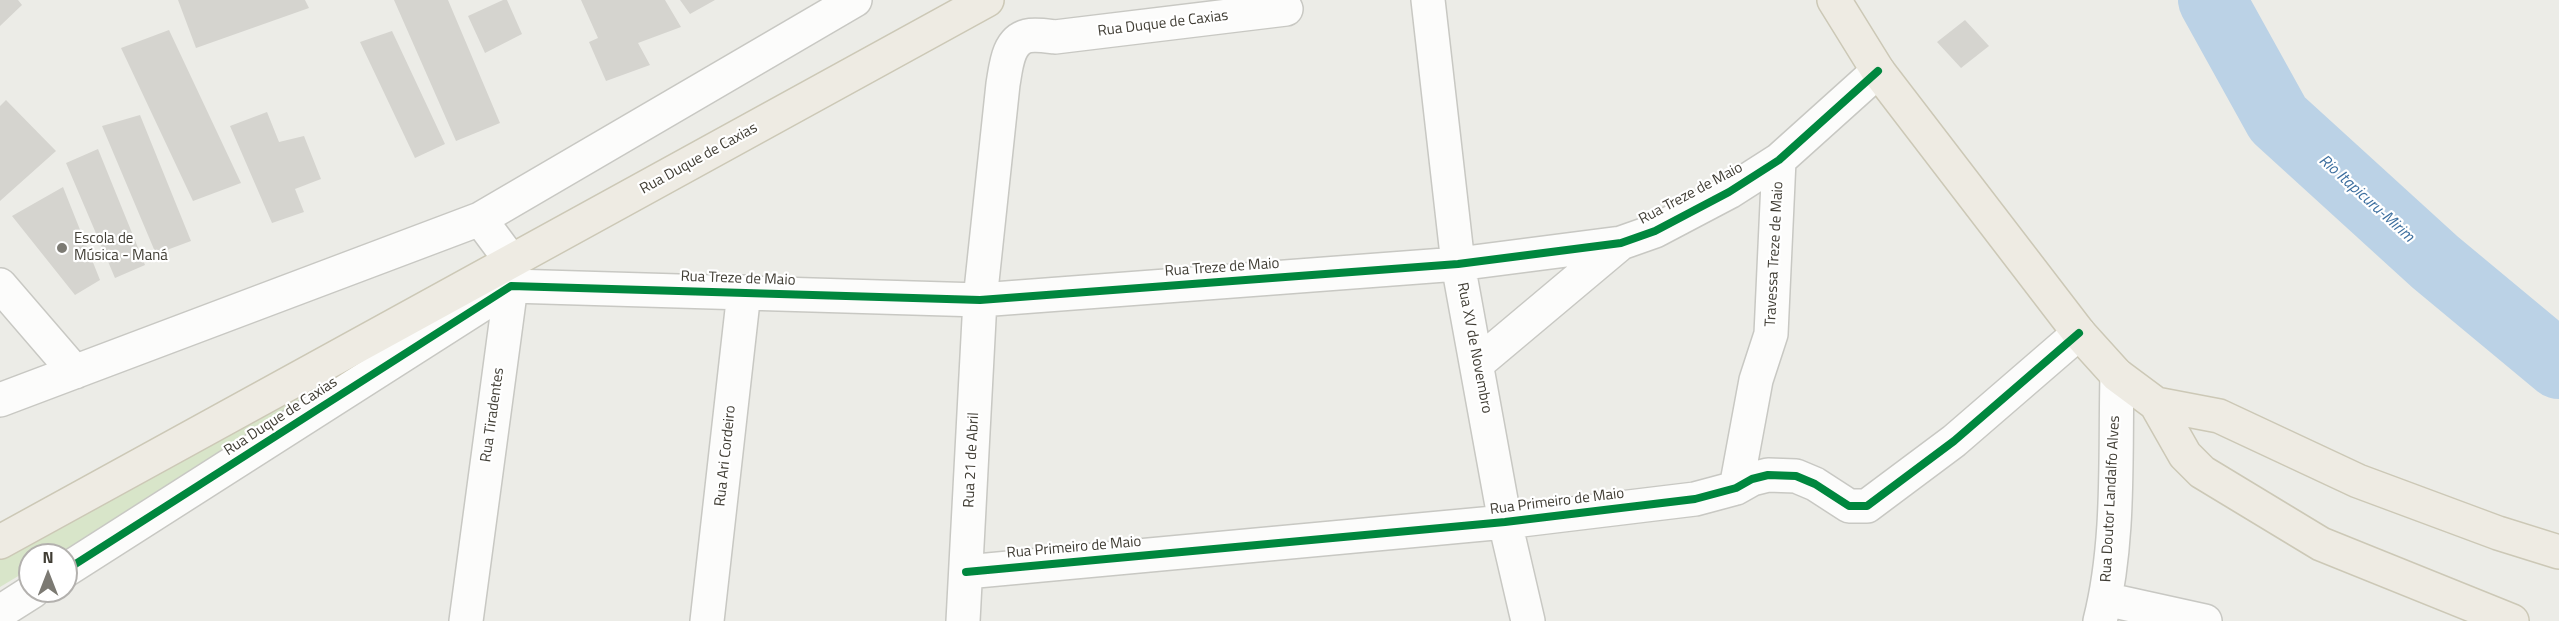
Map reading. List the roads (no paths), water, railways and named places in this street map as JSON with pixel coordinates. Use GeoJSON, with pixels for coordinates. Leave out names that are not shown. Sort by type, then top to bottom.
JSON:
{"type":"FeatureCollection","features":[{"type":"Feature","properties":{"kind":"main road","name":"Rua Duque de Caxias"},"geometry":{"type":"LineString","coordinates":[[0,542],[512,274],[987,0]]}},
{"type":"Feature","properties":{"kind":"main road"},"geometry":{"type":"LineString","coordinates":[[1833,0],[1878,71],[2079,333],[2117,375],[2156,404],[2185,455],[2202,472],[2320,544],[2512,621]]}},
{"type":"Feature","properties":{"kind":"main road"},"geometry":{"type":"LineString","coordinates":[[2156,404],[2219,416],[2358,481],[2498,533],[2559,552]]}},
{"type":"Feature","properties":{"kind":"street","name":"Rua XV de Novembro"},"geometry":{"type":"LineString","coordinates":[[1428,0],[1458,264],[1478,363],[1505,522],[1528,621]]}},
{"type":"Feature","properties":{"kind":"street"},"geometry":{"type":"LineString","coordinates":[[0,400],[480,219],[842,3]]}},
{"type":"Feature","properties":{"kind":"street","name":"Rua Duque de Caxias"},"geometry":{"type":"LineString","coordinates":[[980,300],[1003,84],[1007,63],[1018,41],[1027,36],[1056,37],[1286,9]]}},
{"type":"Feature","properties":{"kind":"street","name":"Rua Treze de Maio"},"geometry":{"type":"LineString","coordinates":[[512,274],[744,292],[980,300],[1458,264],[1621,243],[1655,231],[1729,192],[1779,160],[1878,71]]}},
{"type":"Feature","properties":{"kind":"street","name":"Travessa Treze de Maio"},"geometry":{"type":"LineString","coordinates":[[1736,488],[1756,380],[1771,334],[1779,160]]}},
{"type":"Feature","properties":{"kind":"street"},"geometry":{"type":"LineString","coordinates":[[480,219],[512,274]]}},
{"type":"Feature","properties":{"kind":"street"},"geometry":{"type":"LineString","coordinates":[[1478,363],[1621,243]]}},
{"type":"Feature","properties":{"kind":"street","name":"Rua Duque de Caxias"},"geometry":{"type":"LineString","coordinates":[[78,562],[512,274]]}},
{"type":"Feature","properties":{"kind":"street","name":"Rua Tiradentes"},"geometry":{"type":"LineString","coordinates":[[465,621],[512,274]]}},
{"type":"Feature","properties":{"kind":"street"},"geometry":{"type":"LineString","coordinates":[[0,285],[75,372]]}},
{"type":"Feature","properties":{"kind":"street","name":"Rua Ari Cordeiro"},"geometry":{"type":"LineString","coordinates":[[707,621],[744,292]]}},
{"type":"Feature","properties":{"kind":"street","name":"Rua 21 de Abril"},"geometry":{"type":"LineString","coordinates":[[963,621],[980,300]]}},
{"type":"Feature","properties":{"kind":"street","name":"Rua Primeiro de Maio"},"geometry":{"type":"LineString","coordinates":[[966,572],[1505,522],[1695,499],[1736,488],[1752,478],[1768,475],[1796,476],[1815,484],[1849,506],[1866,506],[1954,441],[2079,333]]}},
{"type":"Feature","properties":{"kind":"street","name":"Rua Doutor Landalfo Alves"},"geometry":{"type":"LineString","coordinates":[[2102,610],[2114,513],[2117,375]]}},
{"type":"Feature","properties":{"kind":"street"},"geometry":{"type":"LineString","coordinates":[[0,612],[18,601]]}},
{"type":"Feature","properties":{"kind":"street"},"geometry":{"type":"LineString","coordinates":[[2102,610],[2205,621]]}},
{"type":"Feature","properties":{"kind":"waterway","name":"Rio Itapicuru-Mirim"},"geometry":{"type":"LineString","coordinates":[[2212,0],[2278,119],[2435,262],[2559,365]]}},
{"type":"Feature","properties":{"kind":"place","name":"Escola de Música - Maná"},"geometry":{"type":"Point","coordinates":[62,248]}}]}
